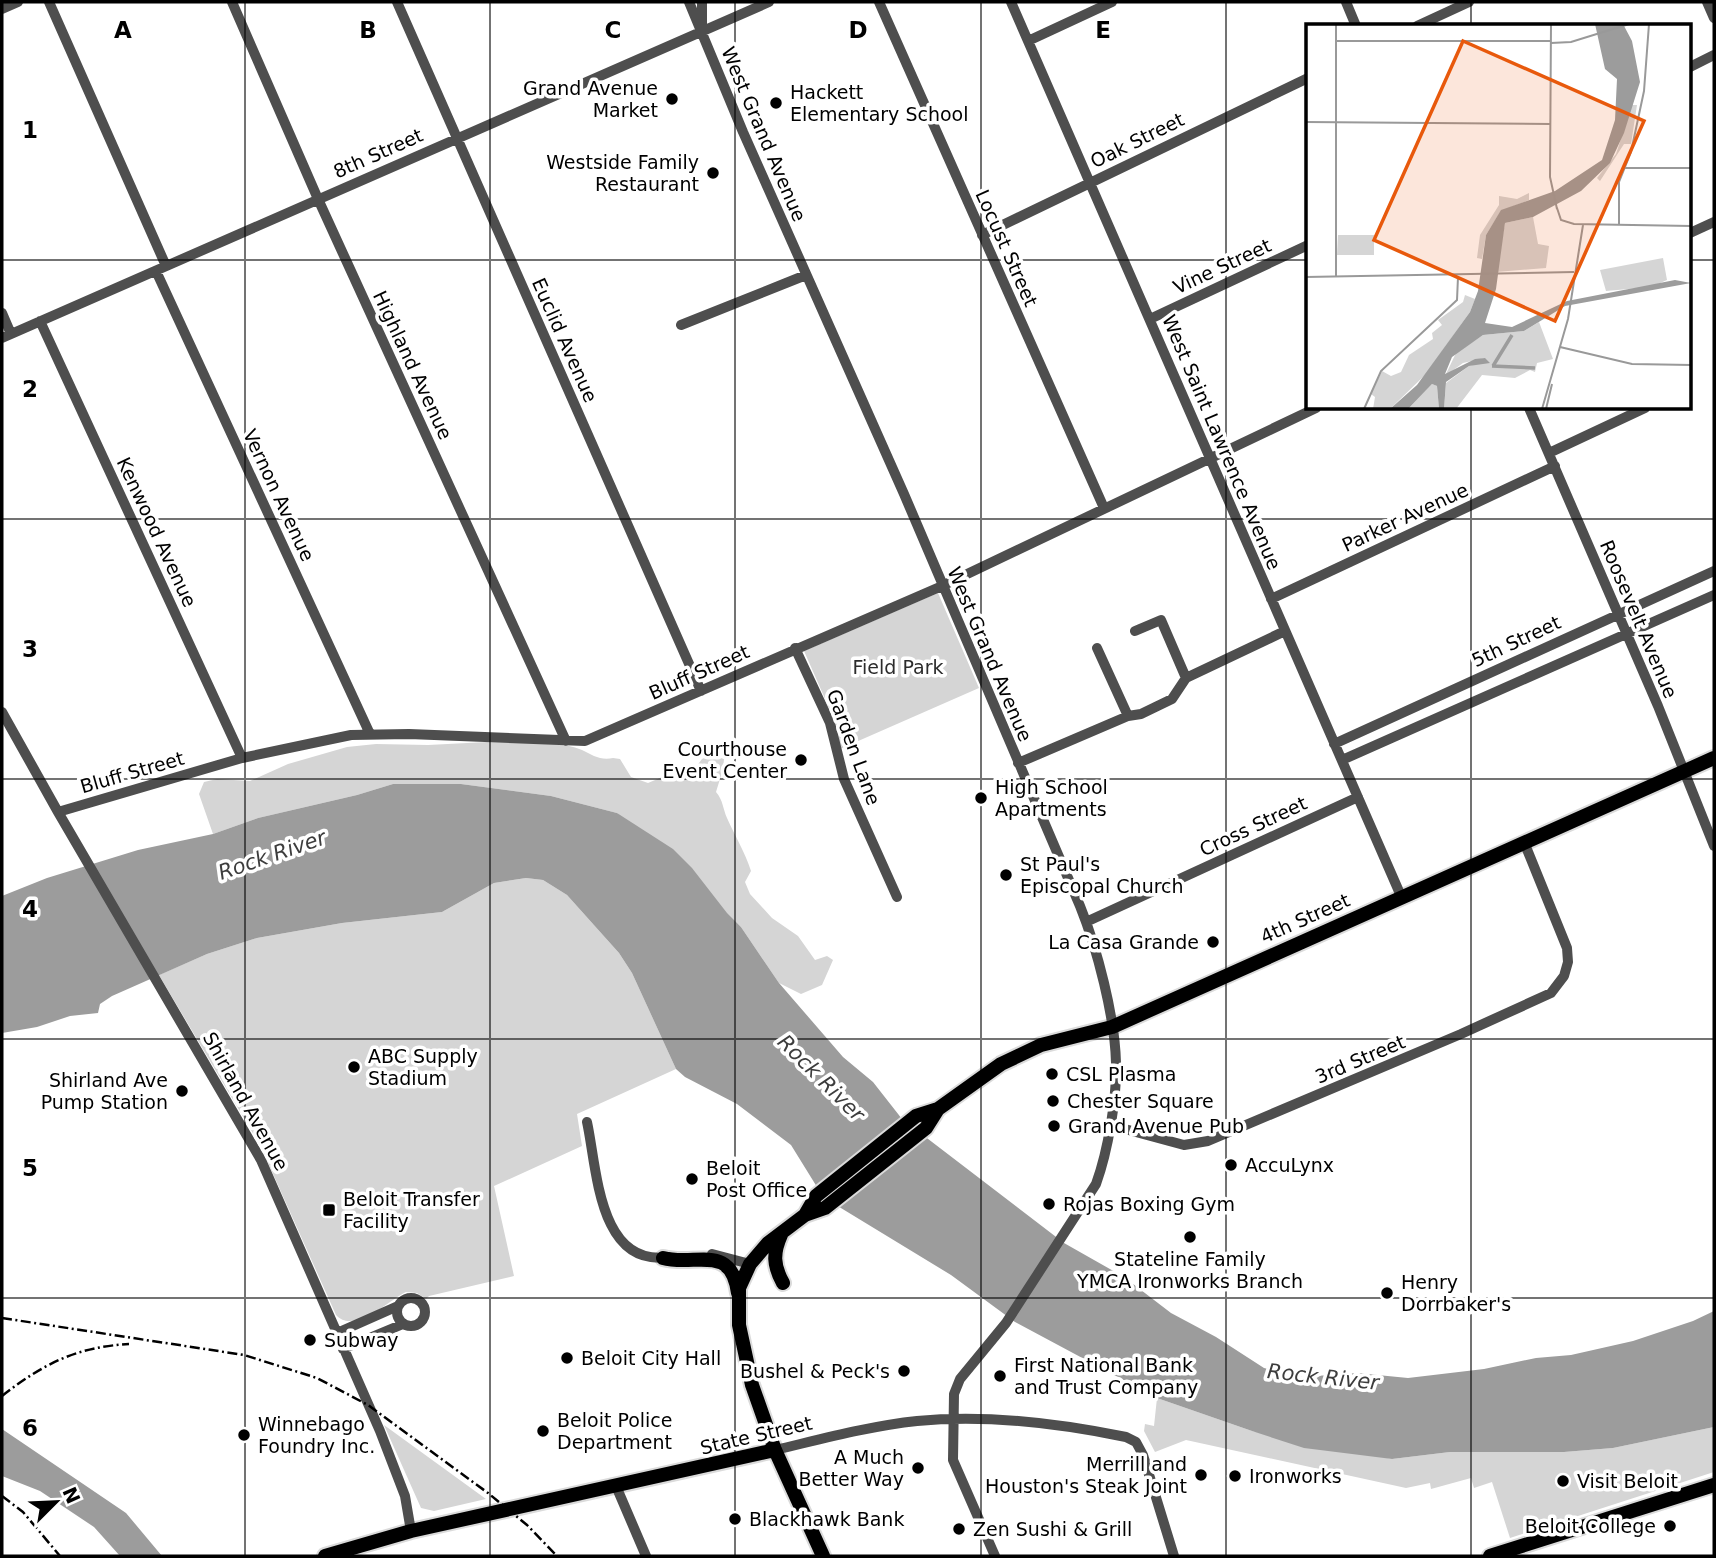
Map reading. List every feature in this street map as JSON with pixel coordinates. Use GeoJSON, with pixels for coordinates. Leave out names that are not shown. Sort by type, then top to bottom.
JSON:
{"type":"FeatureCollection","features":[{"type":"Feature","properties":{"kind":"main road","name":"4th Street"},"geometry":{"type":"LineString","coordinates":[[820,1202],[916,1116],[938,1109],[989,1071],[1017,1055],[1041,1045],[1112,1027],[1714,758]]}},
{"type":"Feature","properties":{"kind":"main road"},"geometry":{"type":"LineString","coordinates":[[823,1556],[775,1450],[752,1385],[739,1325],[739,1295],[743,1276],[768,1243],[820,1202],[926,1128],[938,1109]]}},
{"type":"Feature","properties":{"kind":"main road"},"geometry":{"type":"LineString","coordinates":[[783,1231],[774,1257],[783,1283]]}},
{"type":"Feature","properties":{"kind":"main road"},"geometry":{"type":"LineString","coordinates":[[657,1258],[682,1262],[709,1258],[718,1261],[733,1275],[739,1295]]}},
{"type":"Feature","properties":{"kind":"main road","name":"State Street"},"geometry":{"type":"LineString","coordinates":[[326,1556],[411,1531],[775,1450]]}},
{"type":"Feature","properties":{"kind":"main road"},"geometry":{"type":"LineString","coordinates":[[1490,1556],[1714,1485]]}},
{"type":"Feature","properties":{"kind":"street"},"geometry":{"type":"LineString","coordinates":[[2,9],[18,2]]}},
{"type":"Feature","properties":{"kind":"street","name":"Vernon Avenue"},"geometry":{"type":"LineString","coordinates":[[48,2],[161,268],[370,734]]}},
{"type":"Feature","properties":{"kind":"street","name":"Highland Avenue"},"geometry":{"type":"LineString","coordinates":[[232,2],[318,199],[566,741]]}},
{"type":"Feature","properties":{"kind":"street","name":"Euclid Avenue"},"geometry":{"type":"LineString","coordinates":[[397,2],[701,691]]}},
{"type":"Feature","properties":{"kind":"street","name":"West Grand Avenue"},"geometry":{"type":"LineString","coordinates":[[689,2],[743,132],[904,494],[1086,922],[1095,948],[1112,1027],[1116,1073],[1104,1164],[1097,1184],[1006,1323],[960,1379],[954,1394],[952,1420],[955,1466],[995,1556]]}},
{"type":"Feature","properties":{"kind":"street"},"geometry":{"type":"LineString","coordinates":[[702,2],[702,31]]}},
{"type":"Feature","properties":{"kind":"street","name":"8th Street"},"geometry":{"type":"LineString","coordinates":[[6,336],[769,2]]}},
{"type":"Feature","properties":{"kind":"street","name":"Locust Street"},"geometry":{"type":"LineString","coordinates":[[880,2],[1104,508]]}},
{"type":"Feature","properties":{"kind":"street","name":"West Saint Lawrence Avenue"},"geometry":{"type":"LineString","coordinates":[[1011,2],[1401,896]]}},
{"type":"Feature","properties":{"kind":"street"},"geometry":{"type":"LineString","coordinates":[[1028,41],[1111,2]]}},
{"type":"Feature","properties":{"kind":"street"},"geometry":{"type":"LineString","coordinates":[[1346,2],[1355,24]]}},
{"type":"Feature","properties":{"kind":"street"},"geometry":{"type":"LineString","coordinates":[[1421,24],[1469,2]]}},
{"type":"Feature","properties":{"kind":"street"},"geometry":{"type":"LineString","coordinates":[[1707,2],[1714,18]]}},
{"type":"Feature","properties":{"kind":"street"},"geometry":{"type":"LineString","coordinates":[[1692,66],[1714,55]]}},
{"type":"Feature","properties":{"kind":"street","name":"Oak Street"},"geometry":{"type":"LineString","coordinates":[[982,235],[1306,79]]}},
{"type":"Feature","properties":{"kind":"street"},"geometry":{"type":"LineString","coordinates":[[1692,232],[1714,222]]}},
{"type":"Feature","properties":{"kind":"street","name":"Vine Street"},"geometry":{"type":"LineString","coordinates":[[1150,319],[1306,245]]}},
{"type":"Feature","properties":{"kind":"street"},"geometry":{"type":"LineString","coordinates":[[681,326],[806,275]]}},
{"type":"Feature","properties":{"kind":"street"},"geometry":{"type":"LineString","coordinates":[[2,313],[6,336]]}},
{"type":"Feature","properties":{"kind":"street","name":"Kenwood Avenue"},"geometry":{"type":"LineString","coordinates":[[40,321],[242,758]]}},
{"type":"Feature","properties":{"kind":"street","name":"Bluff Street"},"geometry":{"type":"LineString","coordinates":[[58,812],[242,758],[351,735],[566,741],[592,739],[942,586],[1311,410]]}},
{"type":"Feature","properties":{"kind":"street","name":"Roosevelt Avenue"},"geometry":{"type":"LineString","coordinates":[[1530,410],[1714,846]]}},
{"type":"Feature","properties":{"kind":"street"},"geometry":{"type":"LineString","coordinates":[[1549,453],[1641,410]]}},
{"type":"Feature","properties":{"kind":"street","name":"Parker Avenue"},"geometry":{"type":"LineString","coordinates":[[1270,599],[1555,466]]}},
{"type":"Feature","properties":{"kind":"street","name":"5th Street"},"geometry":{"type":"LineString","coordinates":[[1334,744],[1714,571]]}},
{"type":"Feature","properties":{"kind":"street","name":"5th Street"},"geometry":{"type":"LineString","coordinates":[[1342,760],[1714,595]]}},
{"type":"Feature","properties":{"kind":"street"},"geometry":{"type":"LineString","coordinates":[[1135,631],[1161,620],[1186,678]]}},
{"type":"Feature","properties":{"kind":"street"},"geometry":{"type":"LineString","coordinates":[[1018,763],[1172,699],[1186,678],[1285,631]]}},
{"type":"Feature","properties":{"kind":"street","name":"Garden Lane"},"geometry":{"type":"LineString","coordinates":[[796,648],[830,723],[844,779],[897,897]]}},
{"type":"Feature","properties":{"kind":"street"},"geometry":{"type":"LineString","coordinates":[[1097,648],[1128,716]]}},
{"type":"Feature","properties":{"kind":"street","name":"Shirland Avenue"},"geometry":{"type":"LineString","coordinates":[[2,714],[263,1164],[380,1431],[405,1496],[411,1531]]}},
{"type":"Feature","properties":{"kind":"street","name":"Cross Street"},"geometry":{"type":"LineString","coordinates":[[1086,922],[1358,797]]}},
{"type":"Feature","properties":{"kind":"street","name":"3rd Street"},"geometry":{"type":"LineString","coordinates":[[1110,1125],[1184,1145],[1208,1141],[1551,993],[1559,985],[1568,961],[1567,948],[1524,842]]}},
{"type":"Feature","properties":{"kind":"street"},"geometry":{"type":"LineString","coordinates":[[587,1122],[603,1206],[621,1240],[638,1252],[657,1258],[718,1255],[750,1264]]}},
{"type":"Feature","properties":{"kind":"street"},"geometry":{"type":"LineString","coordinates":[[337,1333],[398,1306],[409,1298],[419,1300],[425,1307],[425,1316],[421,1323],[412,1327],[403,1324],[397,1316],[398,1306]]}},
{"type":"Feature","properties":{"kind":"street"},"geometry":{"type":"LineString","coordinates":[[344,1349],[403,1324]]}},
{"type":"Feature","properties":{"kind":"street","name":"State Street"},"geometry":{"type":"LineString","coordinates":[[775,1450],[895,1424],[952,1420],[1029,1422],[1133,1440],[1143,1455],[1174,1556]]}},
{"type":"Feature","properties":{"kind":"street"},"geometry":{"type":"LineString","coordinates":[[615,1486],[646,1556]]}},
{"type":"Feature","properties":{"kind":"green space","name":"Field Park"},"geometry":{"type":"Polygon","coordinates":[[[938,593],[979,688],[840,749],[837,726],[804,651],[938,593]]]}},
{"type":"Feature","properties":{"kind":"green space"},"geometry":{"type":"Polygon","coordinates":[[[487,742],[549,743],[573,747],[593,756],[620,759],[631,777],[648,783],[679,770],[696,767],[702,759],[711,755],[724,759],[716,792],[751,871],[745,882],[750,894],[772,918],[798,936],[815,960],[827,956],[833,960],[822,985],[801,994],[779,983],[741,927],[617,813],[551,796],[461,784],[393,784],[258,818],[213,834],[199,794],[204,782],[217,779],[250,781],[288,764],[347,747],[487,742]]]}},
{"type":"Feature","properties":{"kind":"green space"},"geometry":{"type":"Polygon","coordinates":[[[526,878],[543,880],[567,895],[619,953],[632,973],[676,1069],[577,1114],[582,1146],[494,1186],[514,1276],[429,1296],[426,1299],[417,1293],[406,1292],[362,1319],[343,1320],[336,1315],[261,1147],[159,975],[207,954],[257,938],[342,923],[442,912],[494,883],[526,878]]]}},
{"type":"Feature","properties":{"kind":"green space"},"geometry":{"type":"Polygon","coordinates":[[[1157,1398],[1252,1431],[1392,1459],[1450,1452],[1564,1452],[1613,1448],[1714,1427],[1714,1472],[1510,1538],[1492,1482],[1474,1488],[1471,1478],[1431,1489],[1430,1483],[1406,1488],[1186,1440],[1155,1452],[1144,1431],[1145,1424],[1154,1426],[1157,1398]]]}},
{"type":"Feature","properties":{"kind":"green space"},"geometry":{"type":"Polygon","coordinates":[[[384,1425],[486,1499],[434,1511],[421,1508],[384,1425]]]}},
{"type":"Feature","properties":{"kind":"water","name":"Rock River"},"geometry":{"type":"Polygon","coordinates":[[[393,784],[461,784],[551,796],[617,813],[673,849],[741,927],[779,983],[843,1057],[873,1082],[902,1119],[1064,1243],[1124,1277],[1171,1313],[1216,1337],[1264,1368],[1302,1377],[1357,1373],[1408,1378],[1484,1369],[1536,1358],[1571,1355],[1633,1341],[1714,1311],[1714,1427],[1613,1448],[1564,1452],[1450,1452],[1392,1459],[1304,1448],[1157,1398],[1015,1322],[951,1275],[836,1205],[817,1187],[791,1145],[737,1104],[685,1077],[676,1069],[632,973],[619,953],[567,895],[543,880],[526,878],[494,883],[442,912],[342,923],[257,938],[207,954],[112,996],[100,1004],[98,1013],[70,1016],[37,1027],[2,1033],[2,896],[47,878],[138,850],[213,834],[258,818],[393,784]]]}},
{"type":"Feature","properties":{"kind":"water"},"geometry":{"type":"Polygon","coordinates":[[[2,1429],[126,1513],[162,1556],[120,1556],[94,1527],[40,1491],[2,1476],[2,1429]]]}},
{"type":"Feature","properties":{"kind":"railway"},"geometry":{"type":"LineString","coordinates":[[2,1318],[244,1355],[317,1378],[368,1405],[488,1493],[527,1525],[557,1556]]}},
{"type":"Feature","properties":{"kind":"railway"},"geometry":{"type":"LineString","coordinates":[[2,1396],[61,1359],[93,1349],[129,1344]]}},
{"type":"Feature","properties":{"kind":"railway"},"geometry":{"type":"LineString","coordinates":[[2,1496],[23,1512],[60,1556]]}},
{"type":"Feature","properties":{"kind":"place","name":"Grand Avenue Market"},"geometry":{"type":"Point","coordinates":[672,99]}},
{"type":"Feature","properties":{"kind":"place","name":"Hackett Elementary School"},"geometry":{"type":"Point","coordinates":[776,103]}},
{"type":"Feature","properties":{"kind":"place","name":"Westside Family Restaurant"},"geometry":{"type":"Point","coordinates":[713,173]}},
{"type":"Feature","properties":{"kind":"place","name":"Courthouse Event Center"},"geometry":{"type":"Point","coordinates":[801,760]}},
{"type":"Feature","properties":{"kind":"place","name":"High School Apartments"},"geometry":{"type":"Point","coordinates":[981,798]}},
{"type":"Feature","properties":{"kind":"place","name":"St Paul's Episcopal Church"},"geometry":{"type":"Point","coordinates":[1006,875]}},
{"type":"Feature","properties":{"kind":"place","name":"La Casa Grande"},"geometry":{"type":"Point","coordinates":[1213,942]}},
{"type":"Feature","properties":{"kind":"place","name":"ABC Supply Stadium"},"geometry":{"type":"Point","coordinates":[354,1067]}},
{"type":"Feature","properties":{"kind":"place","name":"CSL Plasma"},"geometry":{"type":"Point","coordinates":[1052,1074]}},
{"type":"Feature","properties":{"kind":"place","name":"Shirland Ave Pump Station"},"geometry":{"type":"Point","coordinates":[182,1091]}},
{"type":"Feature","properties":{"kind":"place","name":"Chester Square"},"geometry":{"type":"Point","coordinates":[1053,1101]}},
{"type":"Feature","properties":{"kind":"place","name":"Grand Avenue Pub"},"geometry":{"type":"Point","coordinates":[1054,1126]}},
{"type":"Feature","properties":{"kind":"place","name":"AccuLynx"},"geometry":{"type":"Point","coordinates":[1231,1165]}},
{"type":"Feature","properties":{"kind":"place","name":"Beloit Post Office"},"geometry":{"type":"Point","coordinates":[692,1179]}},
{"type":"Feature","properties":{"kind":"place","name":"Rojas Boxing Gym"},"geometry":{"type":"Point","coordinates":[1049,1204]}},
{"type":"Feature","properties":{"kind":"place","name":"Beloit Transfer Facility"},"geometry":{"type":"Point","coordinates":[329,1210]}},
{"type":"Feature","properties":{"kind":"place","name":"Stateline Family YMCA Ironworks Branch"},"geometry":{"type":"Point","coordinates":[1190,1237]}},
{"type":"Feature","properties":{"kind":"place","name":"Henry Dorrbaker's"},"geometry":{"type":"Point","coordinates":[1387,1293]}},
{"type":"Feature","properties":{"kind":"place","name":"Subway"},"geometry":{"type":"Point","coordinates":[310,1340]}},
{"type":"Feature","properties":{"kind":"place","name":"Beloit City Hall"},"geometry":{"type":"Point","coordinates":[567,1358]}},
{"type":"Feature","properties":{"kind":"place","name":"Bushel & Peck's"},"geometry":{"type":"Point","coordinates":[904,1371]}},
{"type":"Feature","properties":{"kind":"place","name":"First National Bank and Trust Company"},"geometry":{"type":"Point","coordinates":[1000,1376]}},
{"type":"Feature","properties":{"kind":"place","name":"Beloit Police Department"},"geometry":{"type":"Point","coordinates":[543,1431]}},
{"type":"Feature","properties":{"kind":"place","name":"Winnebago Foundry Inc."},"geometry":{"type":"Point","coordinates":[244,1435]}},
{"type":"Feature","properties":{"kind":"place","name":"A Much Better Way"},"geometry":{"type":"Point","coordinates":[918,1468]}},
{"type":"Feature","properties":{"kind":"place","name":"Merrill and Houston's Steak Joint"},"geometry":{"type":"Point","coordinates":[1201,1475]}},
{"type":"Feature","properties":{"kind":"place","name":"Ironworks"},"geometry":{"type":"Point","coordinates":[1235,1476]}},
{"type":"Feature","properties":{"kind":"place","name":"Visit Beloit"},"geometry":{"type":"Point","coordinates":[1563,1481]}},
{"type":"Feature","properties":{"kind":"place","name":"Blackhawk Bank"},"geometry":{"type":"Point","coordinates":[735,1519]}},
{"type":"Feature","properties":{"kind":"place","name":"Beloit College"},"geometry":{"type":"Point","coordinates":[1670,1526]}},
{"type":"Feature","properties":{"kind":"place","name":"Zen Sushi & Grill"},"geometry":{"type":"Point","coordinates":[959,1529]}}]}
